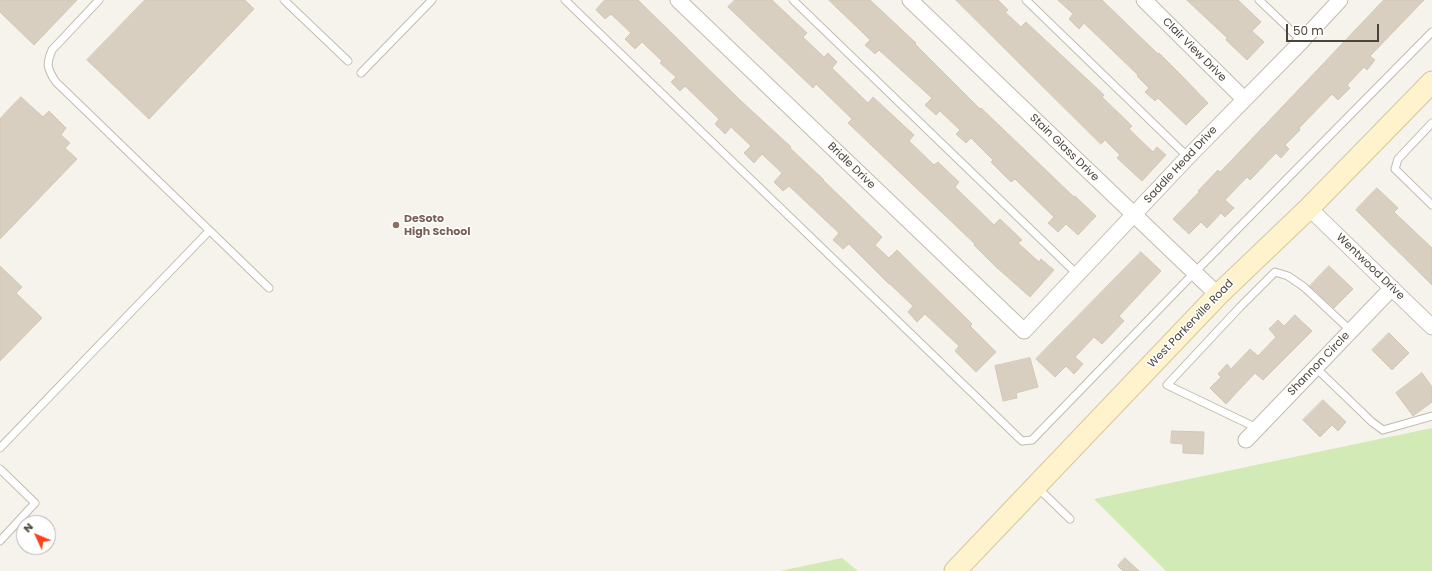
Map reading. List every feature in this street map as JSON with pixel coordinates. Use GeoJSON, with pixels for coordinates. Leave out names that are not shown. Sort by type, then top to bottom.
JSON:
{"type":"FeatureCollection","features":[{"type":"Feature","properties":{"kind":"main road","name":"West Parkerville Road"},"geometry":{"type":"LineString","coordinates":[[955,571],[1218,295],[1309,208],[1431,84]]}},
{"type":"Feature","properties":{"kind":"street","name":"Bridle Drive"},"geometry":{"type":"LineString","coordinates":[[678,0],[1024,331]]}},
{"type":"Feature","properties":{"kind":"street","name":"Stain Glass Drive"},"geometry":{"type":"LineString","coordinates":[[910,0],[1218,295]]}},
{"type":"Feature","properties":{"kind":"street","name":"Clair View Drive"},"geometry":{"type":"LineString","coordinates":[[1144,0],[1244,100]]}},
{"type":"Feature","properties":{"kind":"street","name":"Saddle Head Drive"},"geometry":{"type":"LineString","coordinates":[[1024,331],[1188,157],[1302,41],[1340,0]]}},
{"type":"Feature","properties":{"kind":"street","name":"Wentwood Drive"},"geometry":{"type":"LineString","coordinates":[[1309,208],[1432,327]]}},
{"type":"Feature","properties":{"kind":"street","name":"Shannon Circle"},"geometry":{"type":"LineString","coordinates":[[1246,440],[1392,288]]}},
{"type":"Feature","properties":{"kind":"lane"},"geometry":{"type":"LineString","coordinates":[[99,0],[52,50],[48,60],[49,72],[56,82],[269,288]]}},
{"type":"Feature","properties":{"kind":"lane"},"geometry":{"type":"LineString","coordinates":[[284,0],[348,61]]}},
{"type":"Feature","properties":{"kind":"lane"},"geometry":{"type":"LineString","coordinates":[[361,73],[432,0]]}},
{"type":"Feature","properties":{"kind":"lane"},"geometry":{"type":"LineString","coordinates":[[565,0],[1022,441],[1032,440],[1195,272],[1432,32]]}},
{"type":"Feature","properties":{"kind":"lane"},"geometry":{"type":"LineString","coordinates":[[793,0],[1077,274]]}},
{"type":"Feature","properties":{"kind":"lane"},"geometry":{"type":"LineString","coordinates":[[1026,0],[1188,157]]}},
{"type":"Feature","properties":{"kind":"lane"},"geometry":{"type":"LineString","coordinates":[[1259,0],[1302,41]]}},
{"type":"Feature","properties":{"kind":"lane"},"geometry":{"type":"LineString","coordinates":[[1432,123],[1398,158],[1394,169],[1432,205]]}},
{"type":"Feature","properties":{"kind":"lane"},"geometry":{"type":"LineString","coordinates":[[0,448],[209,231]]}},
{"type":"Feature","properties":{"kind":"lane"},"geometry":{"type":"LineString","coordinates":[[1257,428],[1167,385],[1240,307],[1276,272],[1288,276],[1304,286],[1351,331]]}},
{"type":"Feature","properties":{"kind":"lane"},"geometry":{"type":"LineString","coordinates":[[1316,368],[1372,422],[1383,430],[1432,416]]}},
{"type":"Feature","properties":{"kind":"lane"},"geometry":{"type":"LineString","coordinates":[[0,469],[35,503],[0,541]]}},
{"type":"Feature","properties":{"kind":"lane"},"geometry":{"type":"LineString","coordinates":[[1036,486],[1070,519]]}},
{"type":"Feature","properties":{"kind":"green space"},"geometry":{"type":"Polygon","coordinates":[[[1432,428],[1432,571],[1166,571],[1094,499],[1432,428]]]}},
{"type":"Feature","properties":{"kind":"green space"},"geometry":{"type":"Polygon","coordinates":[[[842,558],[858,571],[780,571],[842,558]]]}},
{"type":"Feature","properties":{"kind":"building"},"geometry":{"type":"Polygon","coordinates":[[[0,0],[77,0],[34,45],[0,12],[0,0]]]}},
{"type":"Feature","properties":{"kind":"building"},"geometry":{"type":"Polygon","coordinates":[[[145,0],[245,0],[254,9],[149,119],[87,60],[145,0]]]}},
{"type":"Feature","properties":{"kind":"building"},"geometry":{"type":"Polygon","coordinates":[[[605,0],[638,0],[882,237],[875,245],[889,258],[897,250],[972,324],[970,326],[996,352],[976,372],[955,351],[959,346],[925,314],[917,322],[908,312],[913,306],[849,244],[843,249],[833,240],[839,233],[789,186],[783,191],[774,182],[782,173],[762,154],[754,163],[744,153],[751,146],[731,127],[725,134],[715,124],[719,119],[685,86],[680,91],[671,82],[676,77],[660,63],[662,61],[642,42],[635,49],[625,39],[631,33],[611,14],[605,19],[596,10],[605,0]]]}},
{"type":"Feature","properties":{"kind":"building"},"geometry":{"type":"Polygon","coordinates":[[[735,0],[772,0],[807,33],[803,37],[824,57],[828,53],[837,62],[832,68],[868,103],[873,97],[914,135],[909,141],[934,165],[938,162],[959,182],[955,187],[994,225],[1000,219],[1022,240],[1018,243],[1039,262],[1041,259],[1054,270],[1030,297],[995,266],[974,245],[975,244],[848,123],[852,119],[816,84],[813,88],[728,7],[735,0]]]}},
{"type":"Feature","properties":{"kind":"building"},"geometry":{"type":"Polygon","coordinates":[[[829,0],[870,0],[916,43],[915,44],[980,109],[981,108],[1074,197],[1075,196],[1096,216],[1078,235],[1066,224],[1058,232],[1048,223],[1054,217],[1015,179],[1011,182],[991,162],[993,160],[971,138],[966,143],[956,134],[960,130],[940,111],[936,115],[925,105],[932,98],[879,50],[875,54],[865,45],[870,40],[829,0]]]}},
{"type":"Feature","properties":{"kind":"building"},"geometry":{"type":"Polygon","coordinates":[[[956,0],[998,0],[1008,10],[1005,12],[1021,27],[1026,22],[1104,95],[1102,97],[1132,126],[1129,129],[1153,152],[1157,147],[1166,155],[1142,181],[1117,158],[1120,155],[1105,140],[1101,144],[956,0]]]}},
{"type":"Feature","properties":{"kind":"building"},"geometry":{"type":"Polygon","coordinates":[[[1058,0],[1102,0],[1158,54],[1159,53],[1208,103],[1186,125],[1158,98],[1155,101],[1145,92],[1149,88],[1137,76],[1138,75],[1084,23],[1079,29],[1069,19],[1073,14],[1058,0]]]}},
{"type":"Feature","properties":{"kind":"building"},"geometry":{"type":"Polygon","coordinates":[[[1187,0],[1238,0],[1261,22],[1252,31],[1264,42],[1247,60],[1226,40],[1227,38],[1187,0]]]}},
{"type":"Feature","properties":{"kind":"building"},"geometry":{"type":"Polygon","coordinates":[[[1384,0],[1424,0],[1370,56],[1375,60],[1367,70],[1364,67],[1347,85],[1350,88],[1338,100],[1332,94],[1299,128],[1300,130],[1285,145],[1289,149],[1281,158],[1276,153],[1250,180],[1247,177],[1225,200],[1234,208],[1225,217],[1221,213],[1207,228],[1201,222],[1189,234],[1173,219],[1218,170],[1220,172],[1384,0]]]}},
{"type":"Feature","properties":{"kind":"building"},"geometry":{"type":"Polygon","coordinates":[[[21,97],[43,117],[49,111],[66,128],[61,135],[70,143],[65,148],[77,159],[0,239],[0,119],[21,97]]]}},
{"type":"Feature","properties":{"kind":"building"},"geometry":{"type":"Polygon","coordinates":[[[1377,188],[1398,208],[1394,212],[1432,248],[1432,285],[1356,210],[1377,188]]]}},
{"type":"Feature","properties":{"kind":"building"},"geometry":{"type":"Polygon","coordinates":[[[1141,252],[1161,271],[1119,316],[1124,321],[1102,344],[1094,337],[1075,357],[1083,364],[1074,374],[1066,366],[1055,377],[1036,359],[1141,252]]]}},
{"type":"Feature","properties":{"kind":"building"},"geometry":{"type":"Polygon","coordinates":[[[0,266],[22,287],[16,293],[42,318],[0,361],[0,266]]]}},
{"type":"Feature","properties":{"kind":"building"},"geometry":{"type":"Polygon","coordinates":[[[1329,266],[1353,289],[1334,308],[1310,286],[1329,266]]]}},
{"type":"Feature","properties":{"kind":"building"},"geometry":{"type":"Polygon","coordinates":[[[1295,315],[1312,331],[1263,380],[1255,373],[1226,404],[1210,388],[1221,377],[1218,374],[1227,364],[1231,369],[1250,349],[1258,356],[1276,337],[1269,329],[1278,320],[1284,326],[1295,315]]]}},
{"type":"Feature","properties":{"kind":"building"},"geometry":{"type":"Polygon","coordinates":[[[1389,333],[1409,353],[1392,370],[1372,350],[1389,333]]]}},
{"type":"Feature","properties":{"kind":"building"},"geometry":{"type":"Polygon","coordinates":[[[1030,358],[1038,387],[1016,393],[1017,398],[1003,401],[995,366],[1030,358]]]}},
{"type":"Feature","properties":{"kind":"building"},"geometry":{"type":"Polygon","coordinates":[[[1422,373],[1432,387],[1432,402],[1413,416],[1396,393],[1422,373]]]}},
{"type":"Feature","properties":{"kind":"building"},"geometry":{"type":"Polygon","coordinates":[[[1323,400],[1346,422],[1338,431],[1332,425],[1320,437],[1303,420],[1323,400]]]}},
{"type":"Feature","properties":{"kind":"building"},"geometry":{"type":"Polygon","coordinates":[[[1172,431],[1204,432],[1203,454],[1183,453],[1183,444],[1171,443],[1172,431]]]}},
{"type":"Feature","properties":{"kind":"building"},"geometry":{"type":"Polygon","coordinates":[[[1125,558],[1139,571],[1123,571],[1118,566],[1125,558]]]}},
{"type":"Feature","properties":{"kind":"place","name":"DeSoto High School"},"geometry":{"type":"Point","coordinates":[396,225]}}]}
